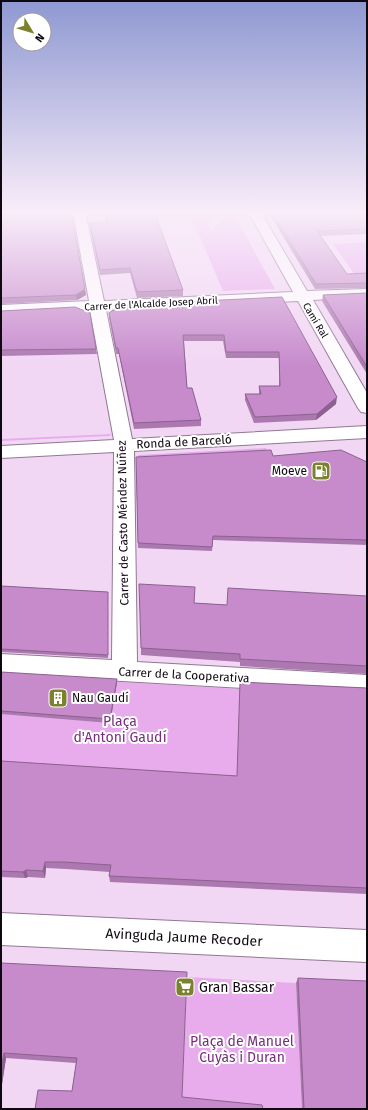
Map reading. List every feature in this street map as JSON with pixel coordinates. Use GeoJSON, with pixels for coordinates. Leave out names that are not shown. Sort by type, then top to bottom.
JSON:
{"type":"FeatureCollection","features":[{"type":"Feature","properties":{"kind":"street","name":"Carrer de Casto Méndez Núñez"},"geometry":{"type":"LineString","coordinates":[[89,263],[124,445],[124,672]]}},
{"type":"Feature","properties":{"kind":"street","name":"Camí Ral"},"geometry":{"type":"LineString","coordinates":[[283,263],[367,408]]}},
{"type":"Feature","properties":{"kind":"street","name":"Carrer de l'Alcalde Josep Abril"},"geometry":{"type":"LineString","coordinates":[[1,310],[367,293]]}},
{"type":"Feature","properties":{"kind":"street","name":"Ronda de Barceló"},"geometry":{"type":"LineString","coordinates":[[1,452],[367,432]]}},
{"type":"Feature","properties":{"kind":"street","name":"Carrer de la Cooperativa"},"geometry":{"type":"LineString","coordinates":[[1,664],[367,685]]}},
{"type":"Feature","properties":{"kind":"street","name":"Avinguda Jaume Recoder"},"geometry":{"type":"LineString","coordinates":[[1,929],[367,946]]}},
{"type":"Feature","properties":{"kind":"green space"},"geometry":{"type":"Polygon","coordinates":[[[211,263],[261,263],[275,289],[223,291],[211,263]]]}},
{"type":"Feature","properties":{"kind":"green space"},"geometry":{"type":"Polygon","coordinates":[[[346,263],[367,263],[367,278],[358,279],[346,263]]]}},
{"type":"Feature","properties":{"kind":"green space"},"geometry":{"type":"Polygon","coordinates":[[[113,434],[109,436],[1,441],[1,439],[113,434]]]}},
{"type":"Feature","properties":{"kind":"green space"},"geometry":{"type":"Polygon","coordinates":[[[266,448],[267,450],[138,457],[138,455],[266,448]]]}},
{"type":"Feature","properties":{"kind":"green space","name":"Plaça d'Antoni Gaudí"},"geometry":{"type":"Polygon","coordinates":[[[1,675],[240,689],[237,783],[1,768],[1,675]]]}},
{"type":"Feature","properties":{"kind":"green space","name":"Plaça de Manuel Cuyàs i Duran"},"geometry":{"type":"Polygon","coordinates":[[[187,977],[296,983],[302,1109],[259,1109],[182,1101],[187,977]]]}},
{"type":"Feature","properties":{"kind":"building"},"geometry":{"type":"Polygon","coordinates":[[[1,263],[80,263],[85,289],[76,295],[1,298],[1,263]]]}},
{"type":"Feature","properties":{"kind":"building"},"geometry":{"type":"Polygon","coordinates":[[[98,263],[173,263],[183,290],[137,292],[130,268],[100,270],[98,263]]]}},
{"type":"Feature","properties":{"kind":"building"},"geometry":{"type":"Polygon","coordinates":[[[303,263],[339,263],[347,274],[367,273],[367,283],[316,284],[303,263]]]}},
{"type":"Feature","properties":{"kind":"building"},"geometry":{"type":"Polygon","coordinates":[[[367,293],[367,367],[323,295],[367,293]]]}},
{"type":"Feature","properties":{"kind":"building"},"geometry":{"type":"Polygon","coordinates":[[[282,297],[337,397],[317,414],[255,417],[245,394],[261,394],[259,386],[280,386],[279,352],[226,352],[224,335],[183,335],[187,388],[192,388],[201,420],[134,423],[109,313],[122,305],[282,297]]]}},
{"type":"Feature","properties":{"kind":"building"},"geometry":{"type":"Polygon","coordinates":[[[75,307],[90,313],[96,349],[1,350],[1,311],[75,307]]]}},
{"type":"Feature","properties":{"kind":"building"},"geometry":{"type":"Polygon","coordinates":[[[271,450],[273,456],[341,450],[367,462],[367,540],[213,536],[212,547],[138,543],[136,457],[271,450]]]}},
{"type":"Feature","properties":{"kind":"building"},"geometry":{"type":"Polygon","coordinates":[[[139,584],[195,587],[194,603],[227,605],[228,588],[367,596],[367,666],[240,659],[240,654],[141,648],[139,584]]]}},
{"type":"Feature","properties":{"kind":"building"},"geometry":{"type":"Polygon","coordinates":[[[1,586],[108,592],[108,655],[1,649],[1,586]]]}},
{"type":"Feature","properties":{"kind":"building","name":"Nau Gaudí"},"geometry":{"type":"Polygon","coordinates":[[[1,672],[117,679],[110,719],[1,711],[1,672]]]}},
{"type":"Feature","properties":{"kind":"building"},"geometry":{"type":"Polygon","coordinates":[[[240,682],[367,688],[367,888],[109,876],[111,865],[64,862],[45,862],[43,871],[1,871],[1,761],[237,776],[240,682]]]}},
{"type":"Feature","properties":{"kind":"building"},"geometry":{"type":"Polygon","coordinates":[[[1,963],[187,972],[182,1097],[262,1105],[263,1109],[35,1109],[38,1090],[72,1091],[77,1058],[4,1053],[1,1069],[1,963]]]}},
{"type":"Feature","properties":{"kind":"building"},"geometry":{"type":"Polygon","coordinates":[[[298,978],[367,981],[367,1109],[304,1109],[298,978]]]}},
{"type":"Feature","properties":{"kind":"place","name":"Moeve"},"geometry":{"type":"Point","coordinates":[321,471]}},
{"type":"Feature","properties":{"kind":"place","name":"Nau Gaudí"},"geometry":{"type":"Point","coordinates":[58,698]}},
{"type":"Feature","properties":{"kind":"place","name":"Gran Bassar"},"geometry":{"type":"Point","coordinates":[185,987]}}]}
